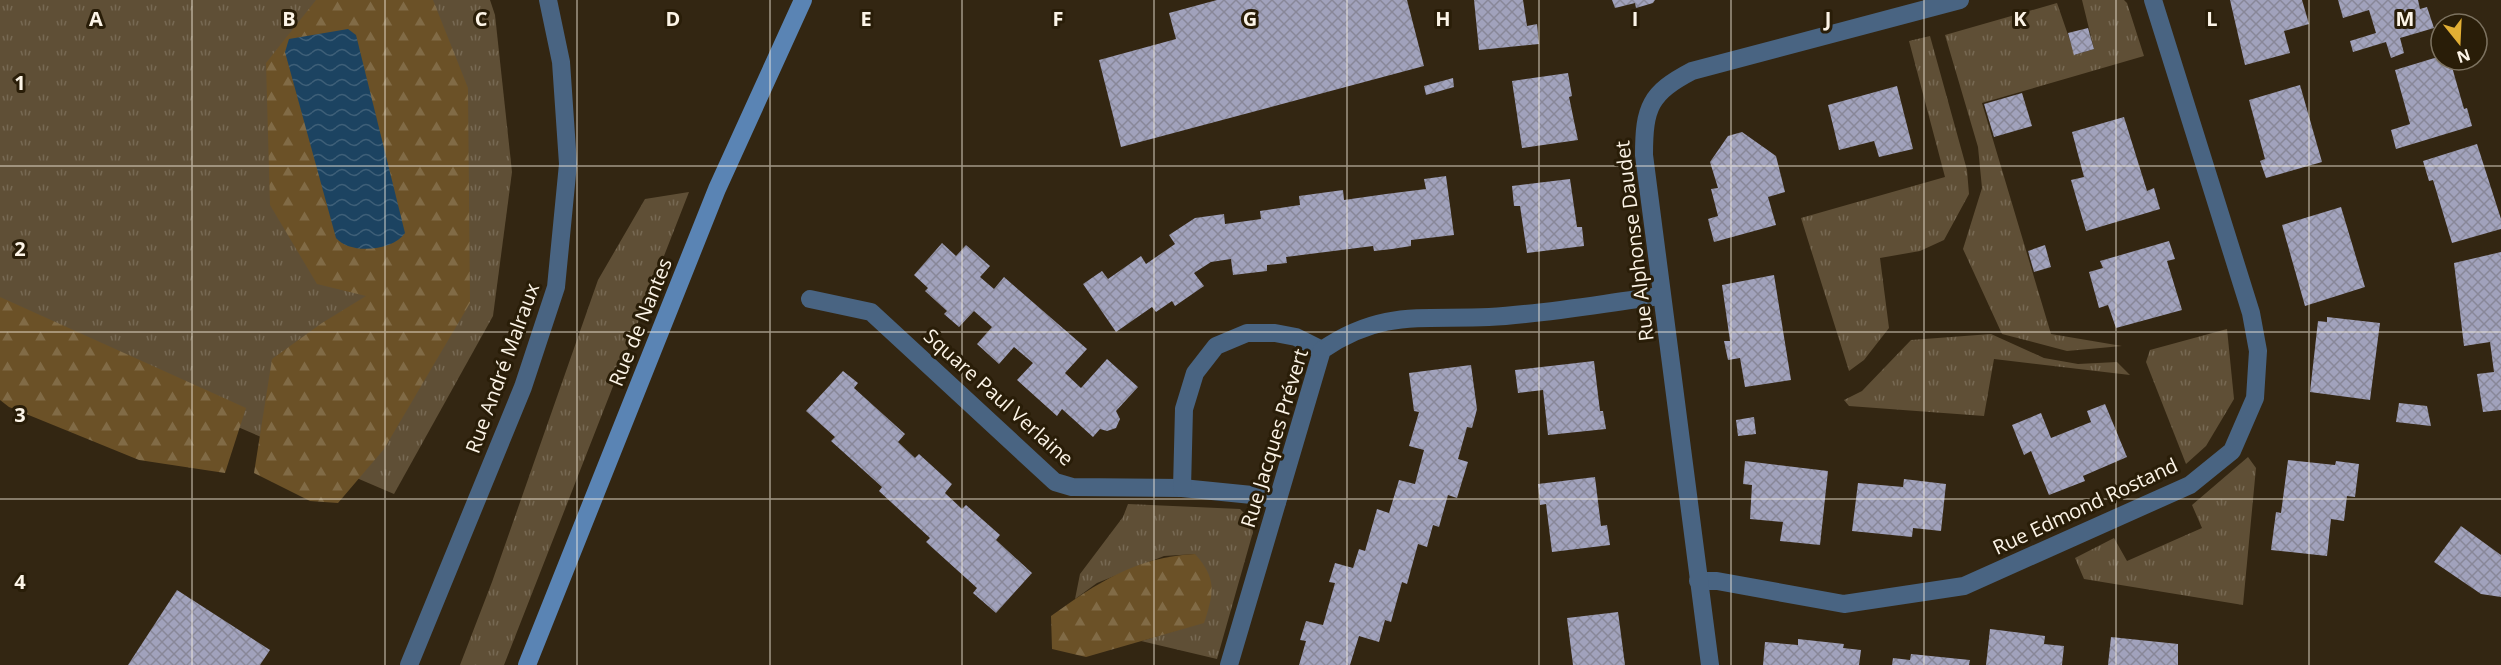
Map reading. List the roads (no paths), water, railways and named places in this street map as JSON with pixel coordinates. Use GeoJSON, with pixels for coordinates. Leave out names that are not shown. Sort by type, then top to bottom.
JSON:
{"type":"FeatureCollection","features":[{"type":"Feature","properties":{"kind":"main road","name":"Rue de Nantes"},"geometry":{"type":"LineString","coordinates":[[527,665],[717,189],[803,0]]}},
{"type":"Feature","properties":{"kind":"street","name":"Rue André Malraux"},"geometry":{"type":"LineString","coordinates":[[409,665],[523,387],[556,287],[568,164],[561,62],[548,0]]}},
{"type":"Feature","properties":{"kind":"street","name":"Rue Alphonse Daudet"},"geometry":{"type":"LineString","coordinates":[[1710,665],[1644,155],[1644,128],[1649,109],[1664,86],[1692,71],[1960,0]]}},
{"type":"Feature","properties":{"kind":"street","name":"Rue Edmond Rostand"},"geometry":{"type":"LineString","coordinates":[[1698,580],[1716,581],[1844,604],[1964,586],[2190,484],[2232,452],[2255,398],[2258,351],[2251,313],[2153,0]]}},
{"type":"Feature","properties":{"kind":"street","name":"Rue Jacques Prévert"},"geometry":{"type":"LineString","coordinates":[[1229,665],[1322,350],[1364,326],[1395,319],[1431,315],[1489,317],[1661,296]]}},
{"type":"Feature","properties":{"kind":"street","name":"Square Paul Verlaine"},"geometry":{"type":"LineString","coordinates":[[810,299],[871,312],[1055,482],[1072,487],[1182,489],[1262,496],[1276,502]]}},
{"type":"Feature","properties":{"kind":"street"},"geometry":{"type":"LineString","coordinates":[[1182,489],[1184,409],[1195,374],[1216,346],[1246,333],[1275,333],[1296,337],[1322,350]]}},
{"type":"Feature","properties":{"kind":"water"},"geometry":{"type":"Polygon","coordinates":[[[348,29],[356,35],[405,233],[391,244],[371,249],[351,247],[336,238],[285,52],[289,39],[348,29]]]}}]}
